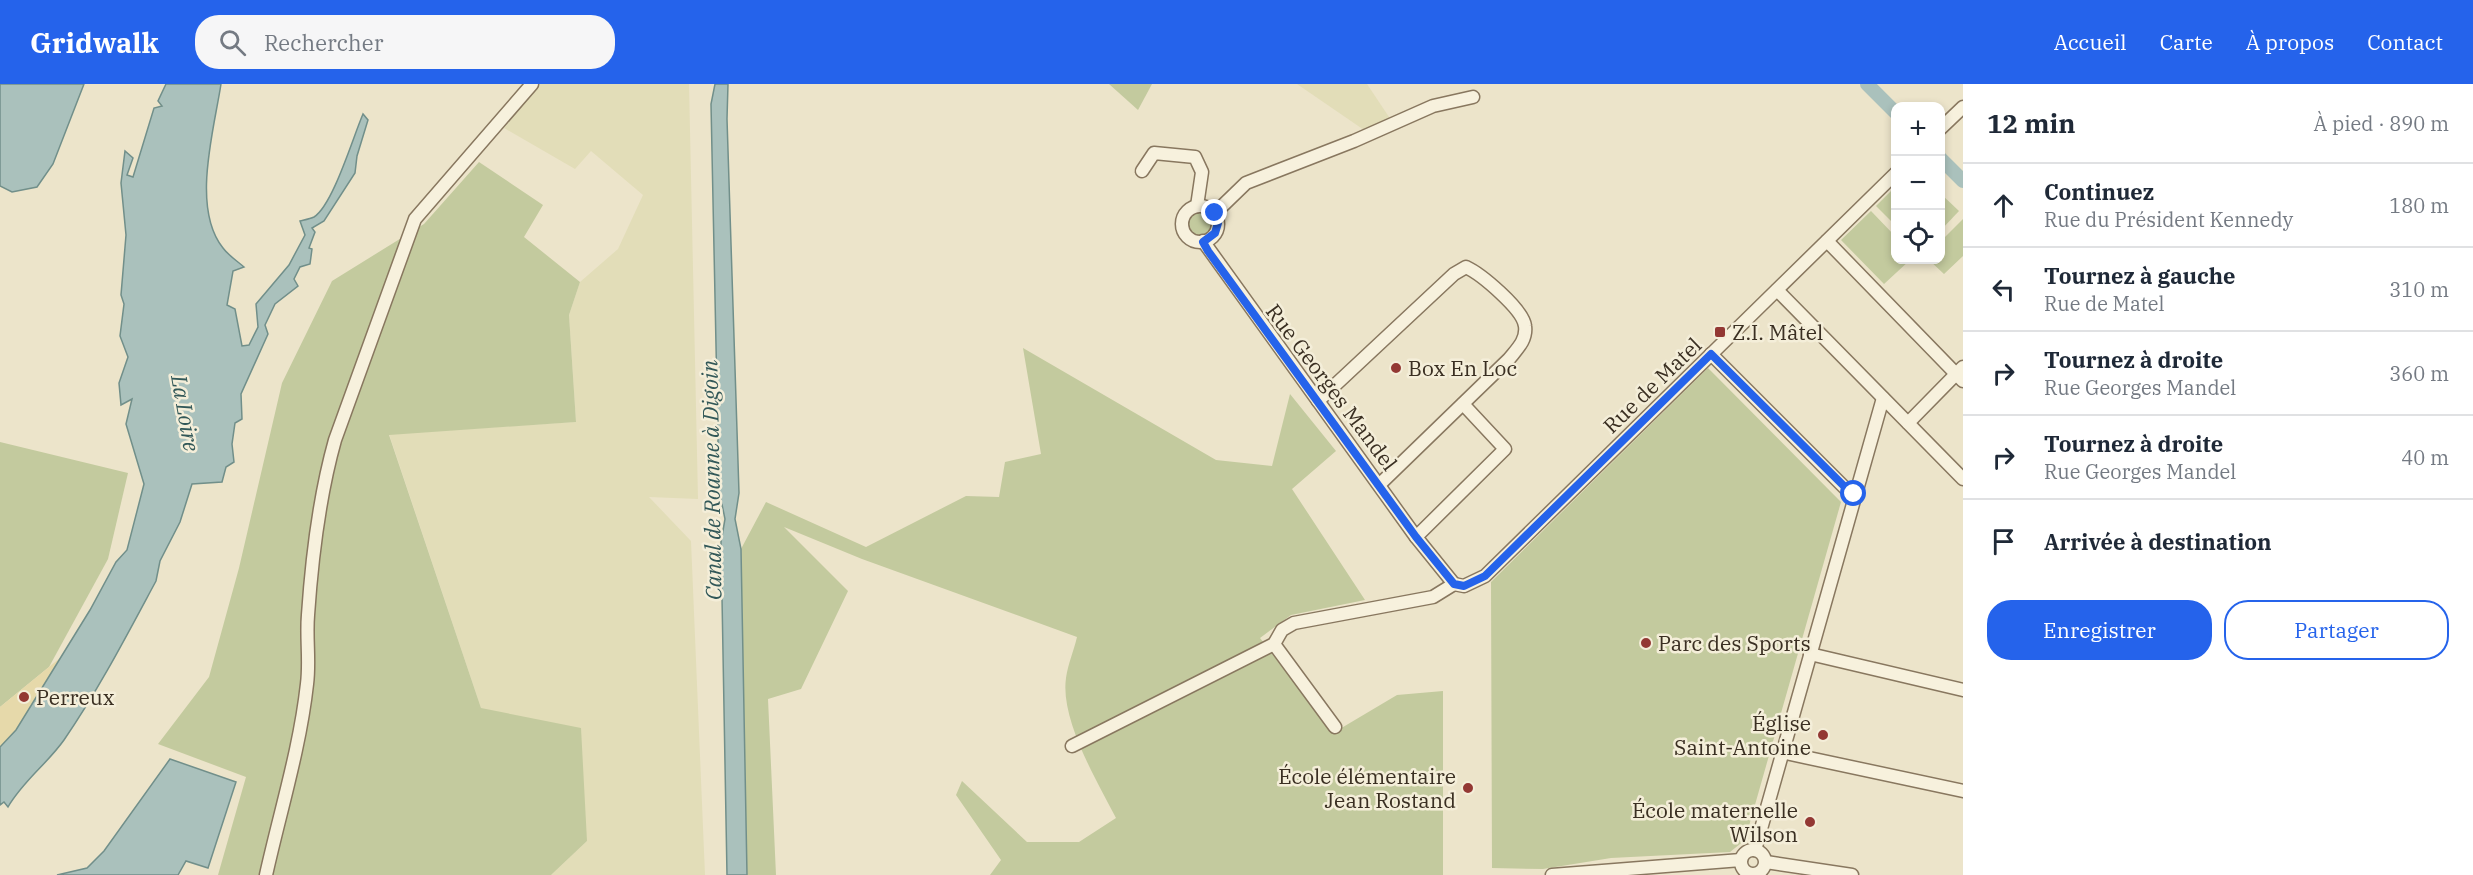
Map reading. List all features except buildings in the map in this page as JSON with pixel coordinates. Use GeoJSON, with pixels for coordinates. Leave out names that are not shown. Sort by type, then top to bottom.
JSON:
{"type":"FeatureCollection","features":[{"type":"Feature","properties":{"kind":"street"},"geometry":{"type":"LineString","coordinates":[[266,875],[308,681],[309,606],[324,477],[334,440],[410,230],[427,203],[490,135],[532,84]]}},
{"type":"Feature","properties":{"kind":"street"},"geometry":{"type":"LineString","coordinates":[[1215,213],[1246,183],[1354,141],[1433,106],[1473,97]]}},
{"type":"Feature","properties":{"kind":"street"},"geometry":{"type":"LineString","coordinates":[[1945,125],[1963,107]]}},
{"type":"Feature","properties":{"kind":"street"},"geometry":{"type":"LineString","coordinates":[[1142,171],[1154,153],[1194,157],[1202,172],[1197,206],[1207,207],[1215,213],[1218,223],[1215,233],[1203,242]]}},
{"type":"Feature","properties":{"kind":"street","name":"Rue de Matel"},"geometry":{"type":"LineString","coordinates":[[1072,746],[1274,644],[1282,630],[1294,624],[1433,597],[1454,584],[1464,586],[1485,576],[1891,178]]}},
{"type":"Feature","properties":{"kind":"street","name":"Rue Georges Mandel"},"geometry":{"type":"LineString","coordinates":[[1197,206],[1186,212],[1182,223],[1186,235],[1203,242],[1380,484],[1416,537],[1454,584]]}},
{"type":"Feature","properties":{"kind":"street"},"geometry":{"type":"LineString","coordinates":[[1827,241],[1961,374],[1908,423]]}},
{"type":"Feature","properties":{"kind":"street"},"geometry":{"type":"LineString","coordinates":[[1318,401],[1454,274],[1466,267],[1479,273],[1520,314],[1525,326],[1523,341],[1463,404],[1380,484]]}},
{"type":"Feature","properties":{"kind":"street"},"geometry":{"type":"LineString","coordinates":[[1777,290],[1963,479]]}},
{"type":"Feature","properties":{"kind":"street"},"geometry":{"type":"LineString","coordinates":[[1711,354],[1854,496]]}},
{"type":"Feature","properties":{"kind":"street"},"geometry":{"type":"LineString","coordinates":[[1755,850],[1883,398]]}},
{"type":"Feature","properties":{"kind":"street"},"geometry":{"type":"LineString","coordinates":[[1416,537],[1505,448],[1463,404]]}},
{"type":"Feature","properties":{"kind":"street"},"geometry":{"type":"LineString","coordinates":[[1274,644],[1335,727]]}},
{"type":"Feature","properties":{"kind":"street"},"geometry":{"type":"LineString","coordinates":[[1810,654],[1963,690]]}},
{"type":"Feature","properties":{"kind":"street"},"geometry":{"type":"LineString","coordinates":[[1781,752],[1963,791]]}},
{"type":"Feature","properties":{"kind":"street"},"geometry":{"type":"LineString","coordinates":[[1755,850],[1762,853],[1766,862],[1759,873],[1751,874],[1742,867],[1741,860],[1745,853],[1755,850]]}},
{"type":"Feature","properties":{"kind":"street"},"geometry":{"type":"LineString","coordinates":[[1552,875],[1741,860]]}},
{"type":"Feature","properties":{"kind":"street"},"geometry":{"type":"LineString","coordinates":[[1766,862],[1852,875]]}},
{"type":"Feature","properties":{"kind":"shaded area"},"geometry":{"type":"Polygon","coordinates":[[[540,84],[689,84],[698,499],[649,497],[691,541],[705,875],[551,875],[587,841],[481,708],[389,434],[576,422],[569,315],[580,282],[618,249],[643,195],[591,151],[575,169],[504,128],[540,84]]]}},
{"type":"Feature","properties":{"kind":"shaded area"},"geometry":{"type":"Polygon","coordinates":[[[1297,84],[1367,84],[1391,120],[1367,132],[1297,84]]]}},
{"type":"Feature","properties":{"kind":"green space"},"geometry":{"type":"Polygon","coordinates":[[[1109,84],[1152,84],[1138,110],[1109,84]]]}},
{"type":"Feature","properties":{"kind":"green space"},"geometry":{"type":"Polygon","coordinates":[[[479,162],[543,205],[524,237],[580,282],[569,315],[576,422],[389,435],[481,708],[581,728],[587,841],[551,875],[218,875],[246,777],[158,744],[209,677],[239,568],[282,383],[332,281],[424,224],[479,162]]]}},
{"type":"Feature","properties":{"kind":"green space"},"geometry":{"type":"Polygon","coordinates":[[[1891,191],[1891,221],[1876,206],[1891,191]]]}},
{"type":"Feature","properties":{"kind":"green space"},"geometry":{"type":"Polygon","coordinates":[[[1945,198],[1959,211],[1945,226],[1945,198]]]}},
{"type":"Feature","properties":{"kind":"green space"},"geometry":{"type":"Polygon","coordinates":[[[1200,211],[1209,215],[1213,224],[1209,233],[1200,237],[1191,233],[1187,224],[1191,215],[1200,211]]]}},
{"type":"Feature","properties":{"kind":"green space"},"geometry":{"type":"Polygon","coordinates":[[[1871,211],[1891,232],[1891,264],[1906,264],[1884,284],[1841,240],[1871,211]]]}},
{"type":"Feature","properties":{"kind":"green space"},"geometry":{"type":"Polygon","coordinates":[[[1963,219],[1963,256],[1944,274],[1933,264],[1945,264],[1945,237],[1963,219]]]}},
{"type":"Feature","properties":{"kind":"green space"},"geometry":{"type":"Polygon","coordinates":[[[1023,348],[1216,460],[1272,466],[1290,394],[1336,451],[1292,489],[1365,600],[1291,615],[1260,638],[1333,733],[1397,695],[1443,691],[1443,875],[990,875],[1001,860],[956,795],[962,781],[1027,842],[1079,842],[1116,818],[1090,769],[1074,731],[1069,712],[1066,678],[1077,637],[862,559],[784,527],[848,591],[801,689],[768,699],[776,875],[747,875],[741,549],[766,502],[866,547],[966,496],[999,497],[1005,462],[1041,454],[1023,348]]]}},
{"type":"Feature","properties":{"kind":"green space","name":"Parc des Sports"},"geometry":{"type":"Polygon","coordinates":[[[1708,368],[1841,502],[1745,840],[1730,852],[1611,858],[1543,869],[1492,868],[1491,582],[1708,368]]]}},
{"type":"Feature","properties":{"kind":"green space"},"geometry":{"type":"Polygon","coordinates":[[[0,442],[128,473],[108,559],[49,667],[0,707],[0,442]]]}},
{"type":"Feature","properties":{"kind":"sand","name":"Perreux"},"geometry":{"type":"Polygon","coordinates":[[[60,658],[16,730],[0,747],[0,707],[60,658]]]}},
{"type":"Feature","properties":{"kind":"water"},"geometry":{"type":"Polygon","coordinates":[[[0,84],[84,84],[53,164],[37,187],[12,192],[0,186],[0,84]]]}},
{"type":"Feature","properties":{"kind":"water","name":"La Loire"},"geometry":{"type":"Polygon","coordinates":[[[166,84],[221,84],[210,146],[206,191],[213,231],[225,251],[244,267],[233,271],[227,305],[235,309],[242,346],[249,345],[258,327],[256,304],[289,265],[305,235],[300,221],[314,217],[321,210],[342,170],[363,114],[368,120],[357,156],[355,173],[324,221],[312,228],[315,232],[309,248],[312,249],[310,264],[300,267],[294,279],[298,286],[275,304],[265,325],[268,334],[241,394],[242,419],[235,423],[232,444],[234,462],[226,467],[222,482],[192,484],[180,522],[160,561],[156,581],[112,662],[64,740],[8,807],[4,802],[0,805],[0,747],[16,730],[90,610],[116,562],[127,550],[144,484],[126,424],[132,399],[121,405],[119,383],[128,357],[120,336],[124,304],[121,295],[126,235],[121,183],[125,151],[133,158],[127,175],[133,177],[154,108],[162,106],[158,101],[166,84]]]}},
{"type":"Feature","properties":{"kind":"water"},"geometry":{"type":"Polygon","coordinates":[[[715,84],[728,84],[727,119],[739,493],[735,519],[741,549],[747,875],[727,875],[721,542],[725,519],[719,490],[711,104],[715,84]]]}},
{"type":"Feature","properties":{"kind":"water"},"geometry":{"type":"Polygon","coordinates":[[[170,759],[236,782],[208,868],[186,861],[178,875],[57,875],[87,868],[104,851],[170,759]]]}},
{"type":"Feature","properties":{"kind":"waterway"},"geometry":{"type":"LineString","coordinates":[[1867,84],[1891,108]]}},
{"type":"Feature","properties":{"kind":"waterway"},"geometry":{"type":"LineString","coordinates":[[1945,163],[1963,181]]}},
{"type":"Feature","properties":{"kind":"place","name":"Z.I. Mâtel"},"geometry":{"type":"Point","coordinates":[1720,332]}},
{"type":"Feature","properties":{"kind":"place","name":"Box En Loc"},"geometry":{"type":"Point","coordinates":[1396,368]}},
{"type":"Feature","properties":{"kind":"place","name":"Parc des Sports"},"geometry":{"type":"Point","coordinates":[1646,643]}},
{"type":"Feature","properties":{"kind":"place","name":"Perreux"},"geometry":{"type":"Point","coordinates":[24,697]}},
{"type":"Feature","properties":{"kind":"place","name":"Église Saint-Antoine"},"geometry":{"type":"Point","coordinates":[1823,735]}},
{"type":"Feature","properties":{"kind":"place","name":"École élémentaire Jean Rostand"},"geometry":{"type":"Point","coordinates":[1468,788]}},
{"type":"Feature","properties":{"kind":"place","name":"École maternelle Wilson"},"geometry":{"type":"Point","coordinates":[1810,822]}},
{"type":"Feature","properties":{"kind":"route"},"geometry":{"type":"LineString","coordinates":[[1215,213],[1218,223],[1215,233],[1203,242],[1208,251],[1380,484],[1416,537],[1454,584],[1464,586],[1485,576],[1711,354],[1854,496],[1854,494]]}},
{"type":"Feature","properties":{"kind":"water label","name":"Canal de Roanne à Digoin"},"geometry":{"type":"Point","coordinates":[711,480]}}]}
